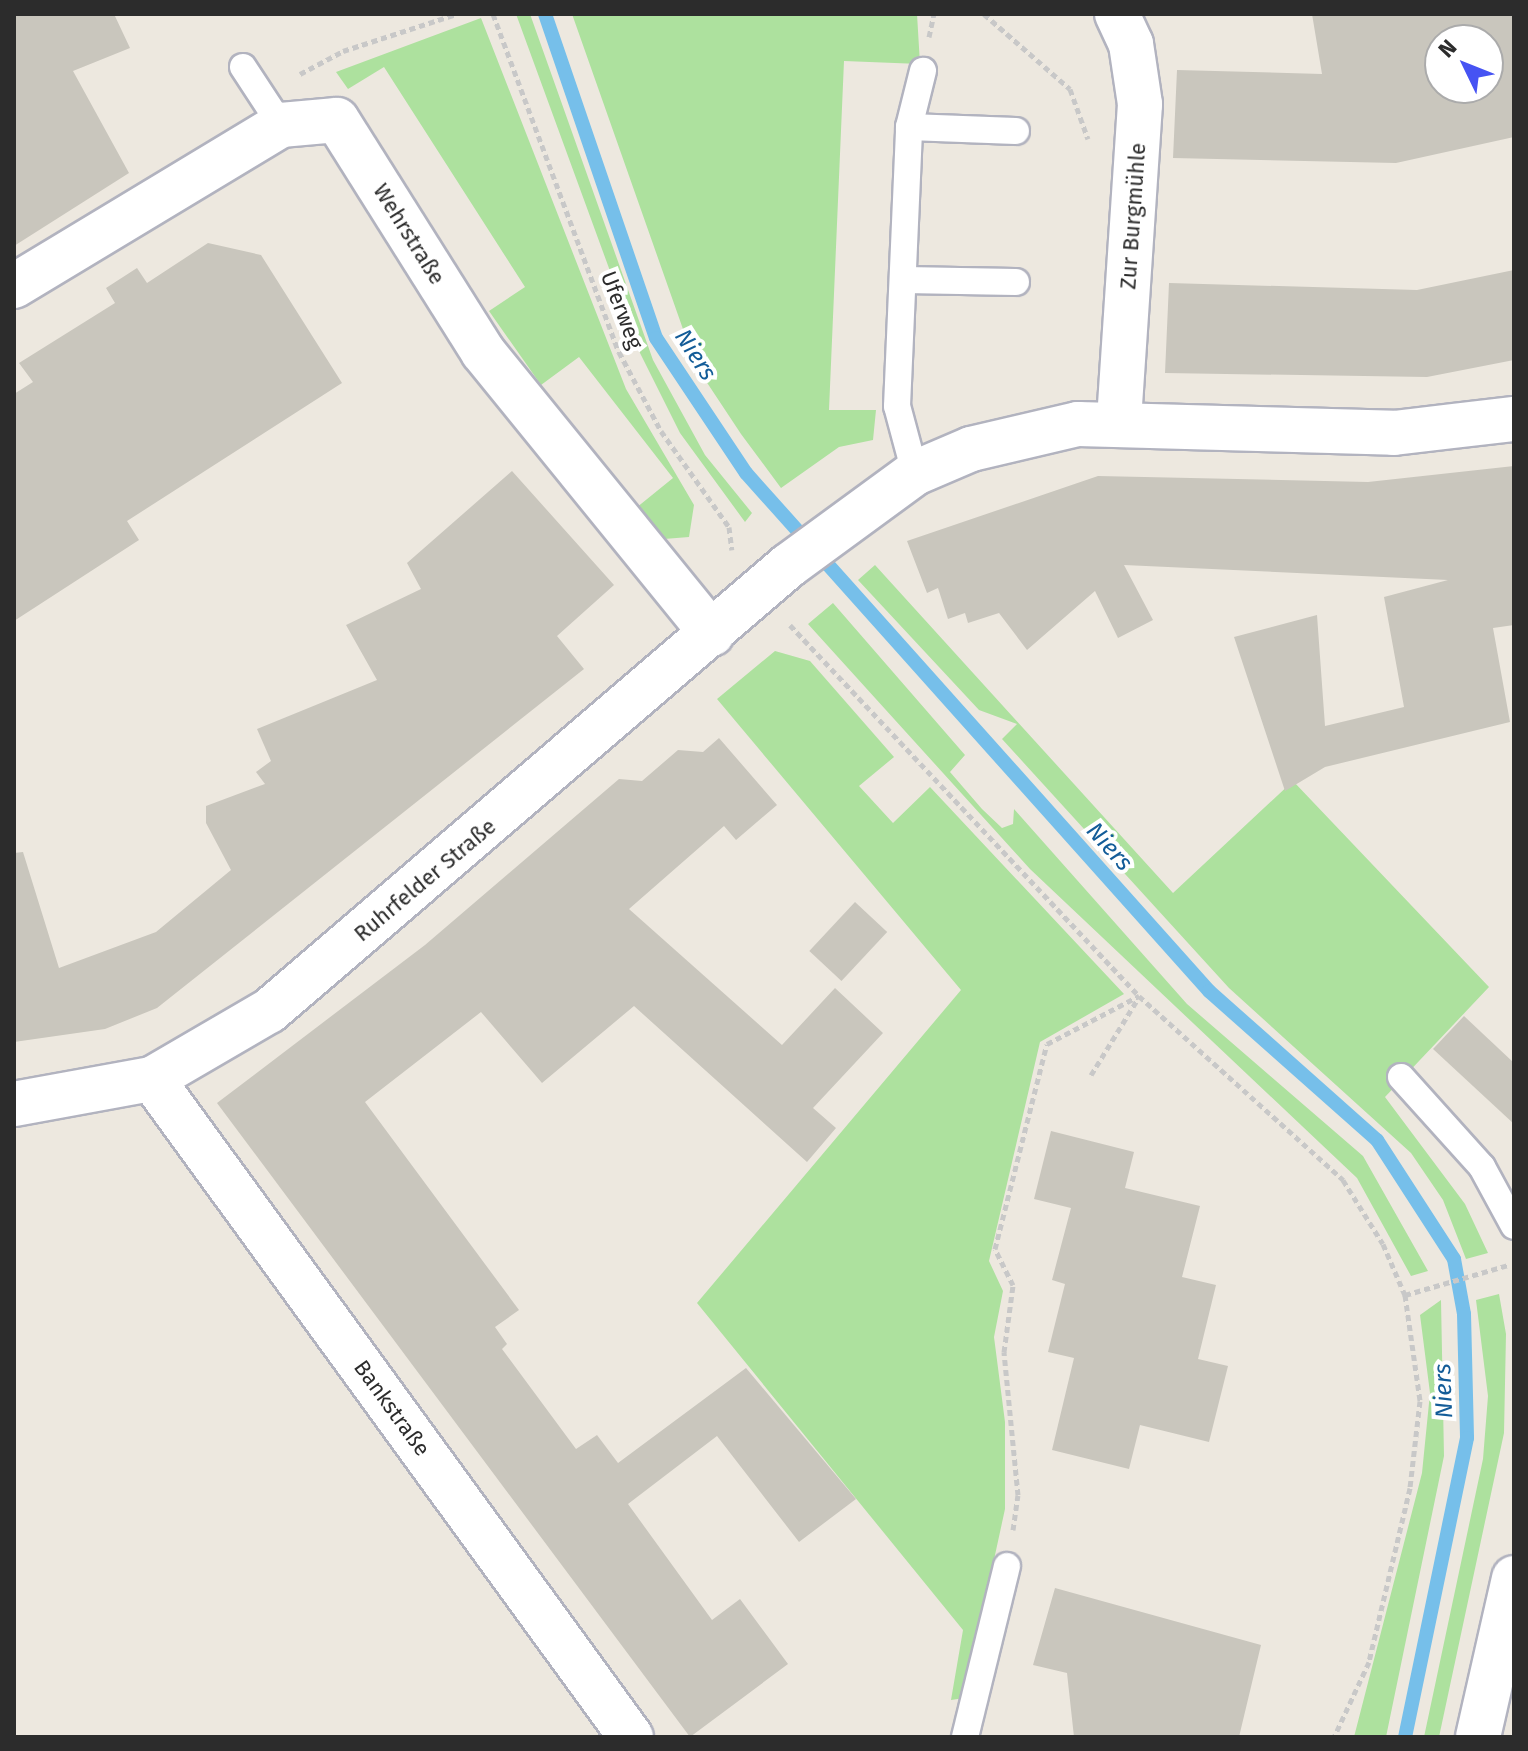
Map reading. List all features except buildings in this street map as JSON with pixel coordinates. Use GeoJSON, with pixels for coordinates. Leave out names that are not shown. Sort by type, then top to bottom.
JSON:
{"type":"FeatureCollection","features":[{"type":"Feature","properties":{"kind":"street","name":"Zur Burgmühle"},"geometry":{"type":"LineString","coordinates":[[1117,14],[1131,44],[1140,104],[1119,421]]}},
{"type":"Feature","properties":{"kind":"street","name":"Wehrstraße"},"geometry":{"type":"LineString","coordinates":[[14,286],[271,110],[337,120],[483,352],[712,634]]}},
{"type":"Feature","properties":{"kind":"street"},"geometry":{"type":"LineString","coordinates":[[915,473],[1001,440],[1119,421],[1394,433],[1514,419]]}},
{"type":"Feature","properties":{"kind":"street","name":"Ruhrfelder Straße"},"geometry":{"type":"LineString","coordinates":[[14,1104],[152,1079],[269,1011],[758,596],[788,566],[831,531],[915,473]]}},
{"type":"Feature","properties":{"kind":"street","name":"Bankstraße"},"geometry":{"type":"LineString","coordinates":[[152,1079],[631,1737]]}},
{"type":"Feature","properties":{"kind":"street"},"geometry":{"type":"LineString","coordinates":[[1478,1737],[1514,1578]]}},
{"type":"Feature","properties":{"kind":"lane"},"geometry":{"type":"LineString","coordinates":[[243,67],[271,110]]}},
{"type":"Feature","properties":{"kind":"lane"},"geometry":{"type":"LineString","coordinates":[[915,473],[897,406],[909,127],[923,71]]}},
{"type":"Feature","properties":{"kind":"lane"},"geometry":{"type":"LineString","coordinates":[[909,127],[1016,131]]}},
{"type":"Feature","properties":{"kind":"lane"},"geometry":{"type":"LineString","coordinates":[[904,280],[1016,282]]}},
{"type":"Feature","properties":{"kind":"lane"},"geometry":{"type":"LineString","coordinates":[[1401,1077],[1482,1167],[1514,1226]]}},
{"type":"Feature","properties":{"kind":"lane"},"geometry":{"type":"LineString","coordinates":[[965,1737],[1007,1566]]}},
{"type":"Feature","properties":{"kind":"path"},"geometry":{"type":"LineString","coordinates":[[271,110],[343,51],[456,14]]}},
{"type":"Feature","properties":{"kind":"path","name":"Uferweg"},"geometry":{"type":"LineString","coordinates":[[493,14],[619,352],[661,431],[729,527],[735,568],[758,596],[1139,996],[1343,1180],[1405,1295],[1420,1388],[1410,1488],[1369,1662],[1334,1737]]}},
{"type":"Feature","properties":{"kind":"path"},"geometry":{"type":"LineString","coordinates":[[984,14],[1070,89],[1090,144]]}},
{"type":"Feature","properties":{"kind":"path"},"geometry":{"type":"LineString","coordinates":[[1091,1075],[1139,996]]}},
{"type":"Feature","properties":{"kind":"path"},"geometry":{"type":"LineString","coordinates":[[1007,1566],[1018,1495],[1004,1352],[1013,1285],[995,1249],[1047,1044],[1139,996]]}},
{"type":"Feature","properties":{"kind":"path"},"geometry":{"type":"LineString","coordinates":[[1405,1295],[1479,1277],[1514,1263]]}},
{"type":"Feature","properties":{"kind":"green space"},"geometry":{"type":"Polygon","coordinates":[[[516,14],[530,14],[653,360],[705,455],[752,513],[745,522],[680,433],[640,353],[516,14]]]}},
{"type":"Feature","properties":{"kind":"green space"},"geometry":{"type":"Polygon","coordinates":[[[572,14],[917,14],[920,64],[844,61],[829,410],[876,410],[873,440],[839,447],[781,488],[741,434],[696,366],[572,14]]]}},
{"type":"Feature","properties":{"kind":"green space"},"geometry":{"type":"Polygon","coordinates":[[[481,18],[626,389],[694,505],[689,537],[664,539],[636,508],[673,478],[579,357],[541,385],[489,311],[525,287],[384,67],[348,89],[336,72],[481,18]]]}},
{"type":"Feature","properties":{"kind":"green space"},"geometry":{"type":"Polygon","coordinates":[[[875,565],[1173,893],[1293,781],[1489,987],[1385,1097],[1465,1204],[1488,1253],[1466,1259],[1443,1200],[1411,1153],[1229,988],[1002,739],[1017,724],[979,710],[858,580],[875,565]]]}},
{"type":"Feature","properties":{"kind":"green space"},"geometry":{"type":"Polygon","coordinates":[[[833,603],[965,755],[950,772],[982,809],[1002,828],[1013,824],[1014,809],[1187,1004],[1363,1156],[1428,1271],[1411,1276],[1357,1178],[1030,869],[808,624],[833,603]]]}},
{"type":"Feature","properties":{"kind":"green space"},"geometry":{"type":"Polygon","coordinates":[[[775,651],[810,661],[894,757],[859,786],[893,823],[930,787],[1124,994],[1040,1042],[989,1261],[1003,1291],[994,1337],[1005,1422],[1005,1509],[964,1698],[951,1700],[963,1630],[697,1303],[961,990],[717,699],[775,651]]]}},
{"type":"Feature","properties":{"kind":"green space"},"geometry":{"type":"Polygon","coordinates":[[[1499,1294],[1506,1334],[1504,1433],[1439,1737],[1424,1737],[1483,1459],[1488,1396],[1476,1300],[1499,1294]]]}},
{"type":"Feature","properties":{"kind":"green space"},"geometry":{"type":"Polygon","coordinates":[[[1441,1300],[1444,1456],[1386,1737],[1354,1737],[1422,1473],[1430,1393],[1420,1315],[1441,1300]]]}},
{"type":"Feature","properties":{"kind":"waterway","name":"Niers"},"geometry":{"type":"LineString","coordinates":[[545,14],[656,338],[746,473],[1209,991],[1377,1140],[1454,1259],[1464,1314],[1467,1438],[1405,1737]]}}]}
